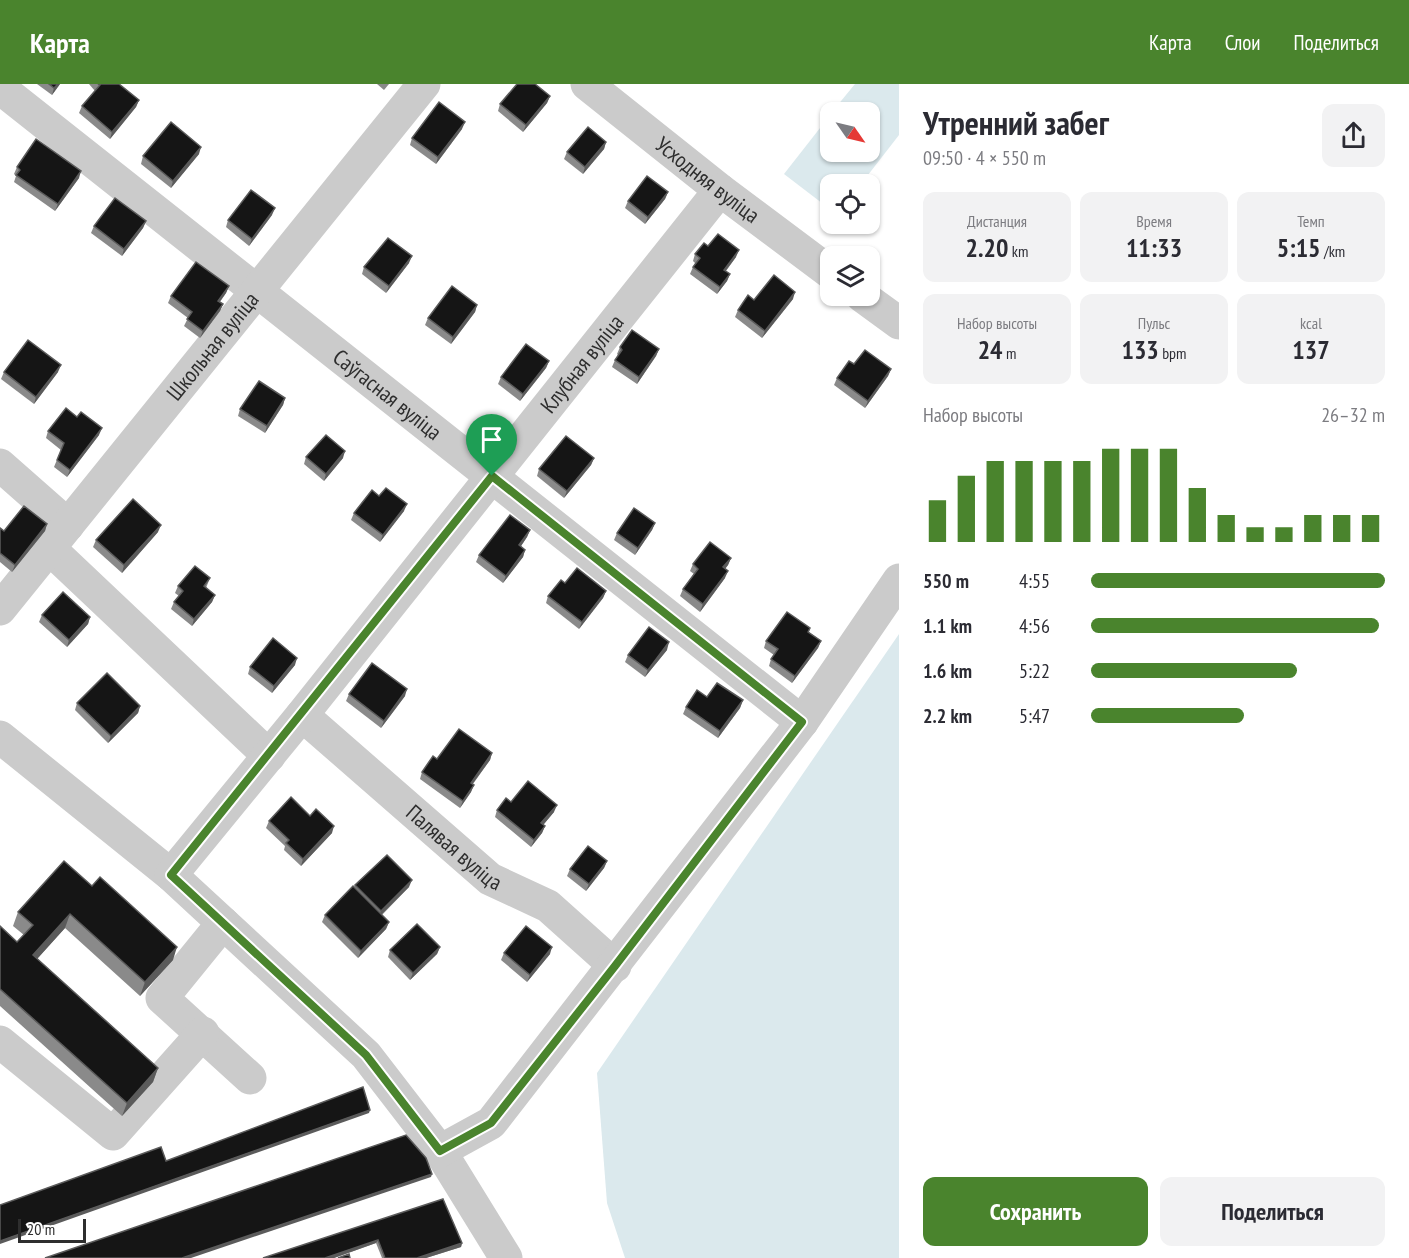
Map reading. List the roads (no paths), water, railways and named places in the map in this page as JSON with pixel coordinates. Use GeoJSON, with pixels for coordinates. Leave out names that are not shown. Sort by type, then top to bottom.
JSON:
{"type":"FeatureCollection","features":[{"type":"Feature","properties":{"kind":"street","name":"Школьная вуліца"},"geometry":{"type":"LineString","coordinates":[[0,609],[424,84]]}},
{"type":"Feature","properties":{"kind":"street","name":"Усходняя вуліца"},"geometry":{"type":"LineString","coordinates":[[587,84],[820,265]]}},
{"type":"Feature","properties":{"kind":"street","name":"Саўгасная вуліца"},"geometry":{"type":"LineString","coordinates":[[0,88],[802,722]]}},
{"type":"Feature","properties":{"kind":"street","name":"Клубная вуліца"},"geometry":{"type":"LineString","coordinates":[[171,875],[302,715],[720,189]]}},
{"type":"Feature","properties":{"kind":"street"},"geometry":{"type":"LineString","coordinates":[[876,306],[899,323]]}},
{"type":"Feature","properties":{"kind":"street"},"geometry":{"type":"LineString","coordinates":[[0,465],[58,536],[269,756]]}},
{"type":"Feature","properties":{"kind":"street"},"geometry":{"type":"LineString","coordinates":[[440,1151],[491,1123],[802,722],[899,580]]}},
{"type":"Feature","properties":{"kind":"street","name":"Палявая вуліца"},"geometry":{"type":"LineString","coordinates":[[302,715],[490,879],[548,906],[615,966]]}},
{"type":"Feature","properties":{"kind":"street"},"geometry":{"type":"LineString","coordinates":[[0,737],[171,875],[366,1055],[440,1151],[506,1258]]}},
{"type":"Feature","properties":{"kind":"street"},"geometry":{"type":"LineString","coordinates":[[223,923],[162,998],[250,1078]]}},
{"type":"Feature","properties":{"kind":"street"},"geometry":{"type":"LineString","coordinates":[[0,1042],[113,1134],[203,1033]]}}]}
